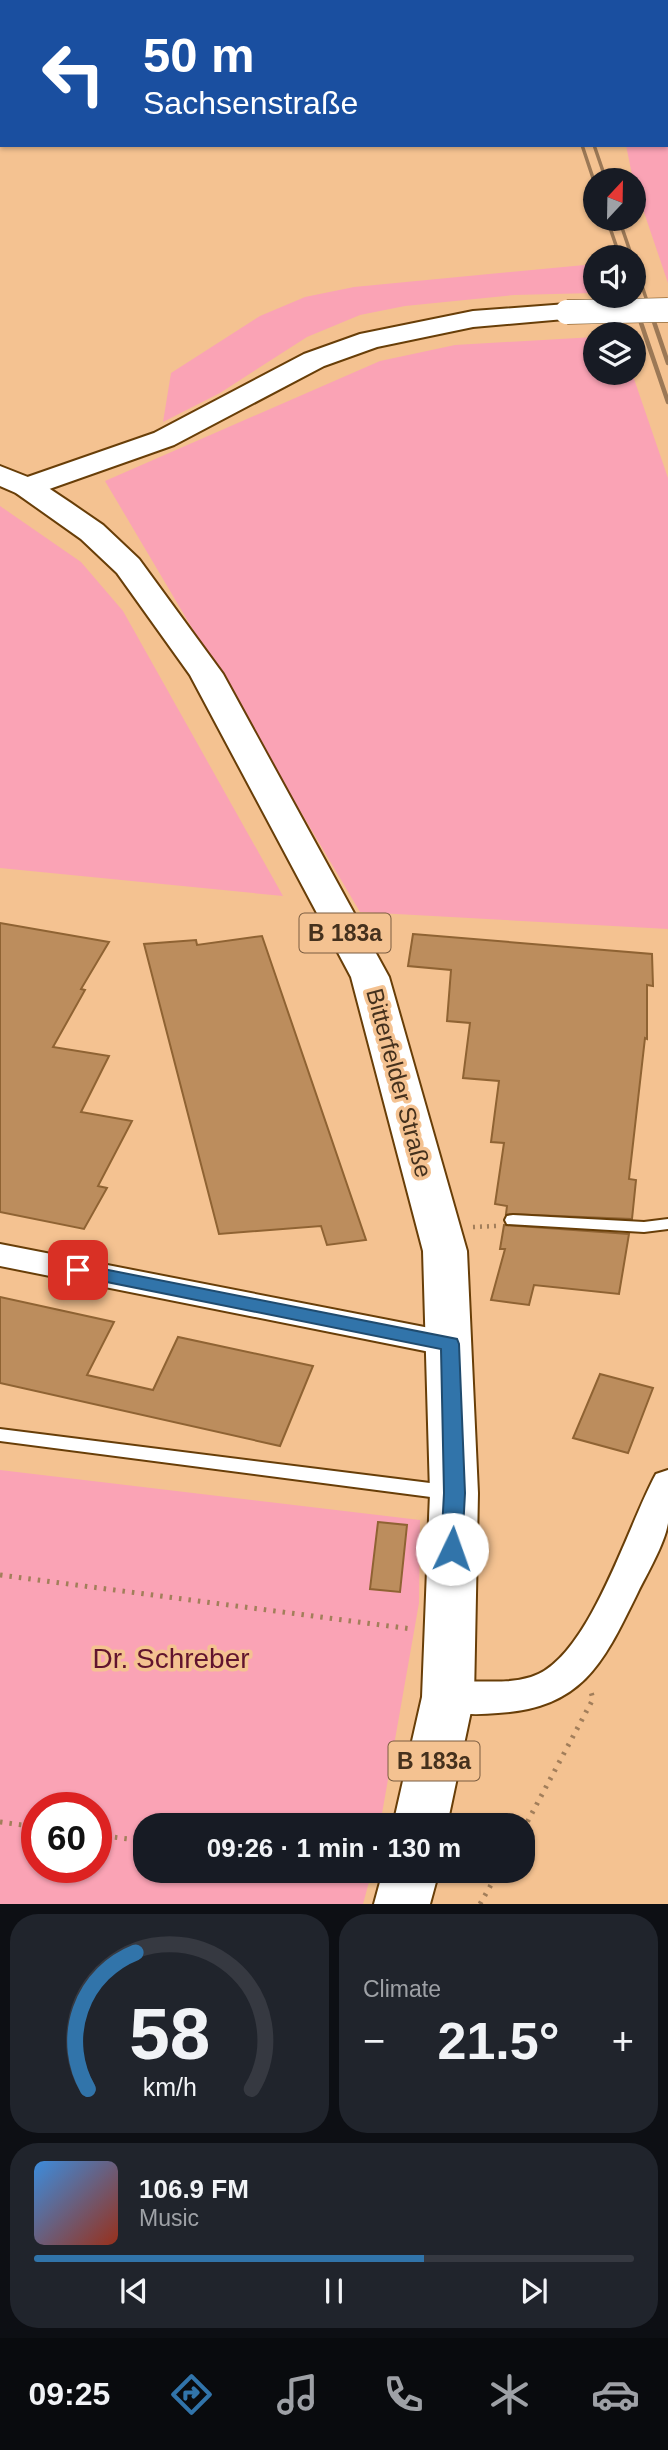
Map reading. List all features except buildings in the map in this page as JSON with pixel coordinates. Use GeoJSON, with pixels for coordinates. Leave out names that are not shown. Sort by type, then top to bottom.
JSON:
{"type":"FeatureCollection","features":[{"type":"Feature","properties":{"kind":"main road"},"geometry":{"type":"LineString","coordinates":[[13,481],[164,439],[314,360],[370,340],[472,319],[567,312],[668,310]]}},
{"type":"Feature","properties":{"kind":"main road","name":"Bitterfelder Straße"},"geometry":{"type":"LineString","coordinates":[[13,481],[92,532],[128,566],[206,674],[370,977],[445,1251],[454,1493],[448,1697],[423,1813]]}},
{"type":"Feature","properties":{"kind":"main road"},"geometry":{"type":"LineString","coordinates":[[402,1904],[408,1883]]}},
{"type":"Feature","properties":{"kind":"street"},"geometry":{"type":"LineString","coordinates":[[0,1255],[450,1344]]}},
{"type":"Feature","properties":{"kind":"street"},"geometry":{"type":"LineString","coordinates":[[448,1697],[482,1699],[521,1695],[561,1680],[581,1661],[600,1631],[668,1483]]}},
{"type":"Feature","properties":{"kind":"lane"},"geometry":{"type":"LineString","coordinates":[[513,1220],[644,1227],[668,1224]]}},
{"type":"Feature","properties":{"kind":"lane"},"geometry":{"type":"LineString","coordinates":[[0,1435],[454,1493]]}},
{"type":"Feature","properties":{"kind":"path"},"geometry":{"type":"LineString","coordinates":[[0,1575],[448,1633]]}},
{"type":"Feature","properties":{"kind":"path"},"geometry":{"type":"LineString","coordinates":[[532,1813],[593,1699],[581,1661]]}},
{"type":"Feature","properties":{"kind":"path"},"geometry":{"type":"LineString","coordinates":[[0,1822],[21,1825]]}},
{"type":"Feature","properties":{"kind":"path"},"geometry":{"type":"LineString","coordinates":[[112,1837],[133,1840]]}},
{"type":"Feature","properties":{"kind":"path"},"geometry":{"type":"LineString","coordinates":[[480,1904],[492,1883]]}},
{"type":"Feature","properties":{"kind":"green space"},"geometry":{"type":"Polygon","coordinates":[[[626,147],[668,147],[668,283],[646,218],[646,168],[631,168],[626,147]]]}},
{"type":"Feature","properties":{"kind":"green space"},"geometry":{"type":"Polygon","coordinates":[[[583,265],[583,293],[514,295],[405,306],[360,315],[307,337],[220,393],[163,422],[171,373],[260,316],[305,297],[354,287],[583,265]]]}},
{"type":"Feature","properties":{"kind":"green space"},"geometry":{"type":"Polygon","coordinates":[[[583,338],[583,385],[636,385],[668,478],[668,929],[360,912],[105,481],[380,361],[455,345],[583,338]]]}},
{"type":"Feature","properties":{"kind":"green space"},"geometry":{"type":"Polygon","coordinates":[[[0,506],[81,562],[123,611],[283,896],[0,868],[0,506]]]}},
{"type":"Feature","properties":{"kind":"green space","name":"Dr. Schreber"},"geometry":{"type":"Polygon","coordinates":[[[0,1470],[420,1520],[419,1603],[382,1813],[133,1813],[133,1883],[369,1883],[363,1904],[0,1904],[0,1470]]]}},
{"type":"Feature","properties":{"kind":"railway"},"geometry":{"type":"LineString","coordinates":[[583,147],[590,168]]}},
{"type":"Feature","properties":{"kind":"railway"},"geometry":{"type":"LineString","coordinates":[[595,147],[602,168]]}},
{"type":"Feature","properties":{"kind":"railway"},"geometry":{"type":"LineString","coordinates":[[611,231],[616,245]]}},
{"type":"Feature","properties":{"kind":"railway"},"geometry":{"type":"LineString","coordinates":[[623,231],[628,245]]}},
{"type":"Feature","properties":{"kind":"railway"},"geometry":{"type":"LineString","coordinates":[[646,298],[648,304]]}},
{"type":"Feature","properties":{"kind":"railway"},"geometry":{"type":"LineString","coordinates":[[652,316],[668,363]]}},
{"type":"Feature","properties":{"kind":"railway"},"geometry":{"type":"LineString","coordinates":[[639,317],[668,402]]}},
{"type":"Feature","properties":{"kind":"route"},"geometry":{"type":"LineString","coordinates":[[78,1270],[450,1344],[454,1493],[452,1549]]}}]}
